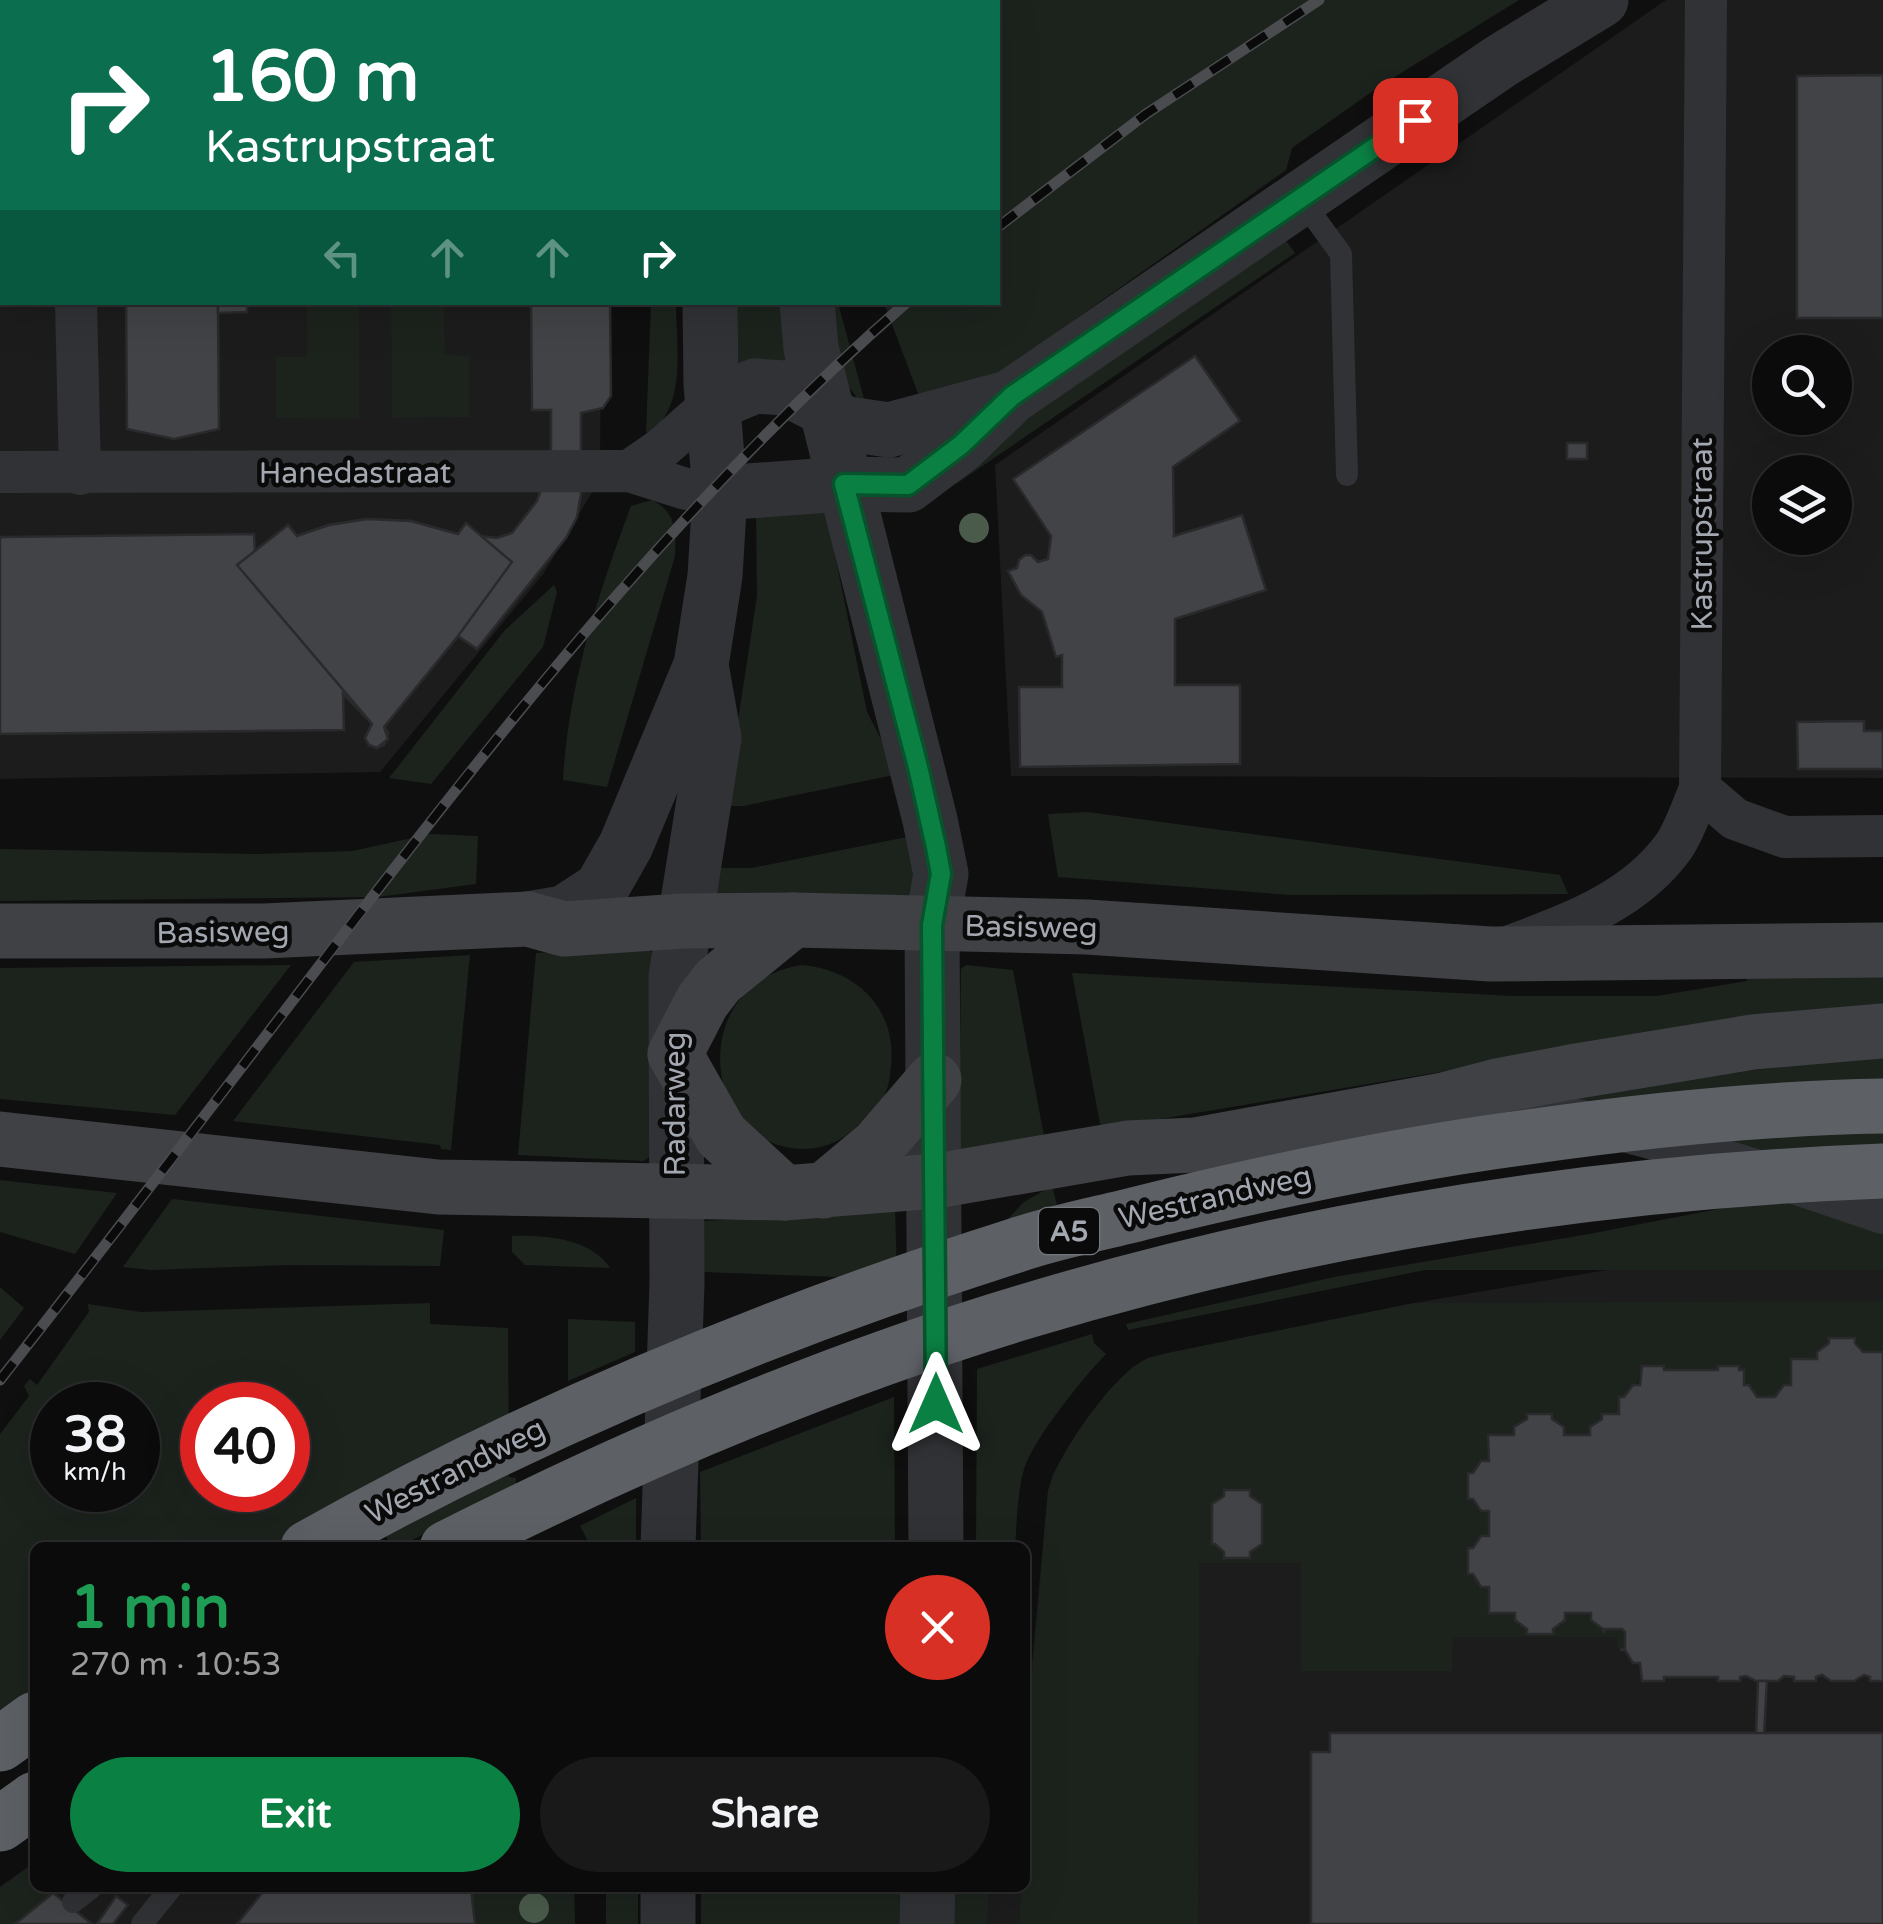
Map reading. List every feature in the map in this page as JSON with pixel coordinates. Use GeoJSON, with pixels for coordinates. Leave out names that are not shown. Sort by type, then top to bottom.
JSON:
{"type":"FeatureCollection","features":[{"type":"Feature","properties":{"kind":"highway","name":"Westrandweg"},"geometry":{"type":"LineString","coordinates":[[319,1542],[472,1460],[672,1370],[792,1322],[1020,1244],[1232,1191],[1479,1143],[1741,1111],[1883,1106]]}},
{"type":"Feature","properties":{"kind":"highway","name":"Westrandweg"},"geometry":{"type":"LineString","coordinates":[[458,1542],[637,1456],[805,1388],[1027,1311],[1140,1280],[1264,1250],[1506,1206],[1657,1186],[1883,1171]]}},
{"type":"Feature","properties":{"kind":"highway"},"geometry":{"type":"LineString","coordinates":[[0,1744],[30,1723]]}},
{"type":"Feature","properties":{"kind":"highway"},"geometry":{"type":"LineString","coordinates":[[0,1824],[30,1803]]}},
{"type":"Feature","properties":{"kind":"main road","name":"Basisweg"},"geometry":{"type":"LineString","coordinates":[[0,932],[244,932],[528,919],[564,929],[682,921],[793,920],[1106,928],[1490,954],[1883,950]]}},
{"type":"Feature","properties":{"kind":"main road"},"geometry":{"type":"LineString","coordinates":[[793,920],[718,981],[702,1002],[675,1054],[720,1134],[804,1192]]}},
{"type":"Feature","properties":{"kind":"main road"},"geometry":{"type":"LineString","coordinates":[[0,1139],[438,1188],[674,1194],[804,1192],[936,1181],[1128,1148],[1214,1142],[1571,1072],[1753,1042],[1883,1030]]}},
{"type":"Feature","properties":{"kind":"main road"},"geometry":{"type":"LineString","coordinates":[[804,1192],[878,1144],[934,1080]]}},
{"type":"Feature","properties":{"kind":"street"},"geometry":{"type":"LineString","coordinates":[[703,491],[908,485],[961,445],[1012,396],[1501,61],[1601,0]]}},
{"type":"Feature","properties":{"kind":"street","name":"Kastrupstraat"},"geometry":{"type":"LineString","coordinates":[[1490,954],[1582,918],[1622,896],[1674,846],[1700,789],[1706,0]]}},
{"type":"Feature","properties":{"kind":"street"},"geometry":{"type":"LineString","coordinates":[[76,305],[80,474]]}},
{"type":"Feature","properties":{"kind":"street","name":"Radarweg"},"geometry":{"type":"LineString","coordinates":[[528,919],[564,912],[601,888],[626,845],[701,665],[715,576],[703,491],[712,404],[710,305]]}},
{"type":"Feature","properties":{"kind":"street"},"geometry":{"type":"LineString","coordinates":[[807,305],[811,348],[941,874],[932,925],[936,1542]]}},
{"type":"Feature","properties":{"kind":"street"},"geometry":{"type":"LineString","coordinates":[[629,471],[712,404],[755,386],[785,388],[826,409],[841,422],[890,430],[1012,396]]}},
{"type":"Feature","properties":{"kind":"street","name":"Hanedastraat"},"geometry":{"type":"LineString","coordinates":[[0,472],[629,471],[703,491]]}},
{"type":"Feature","properties":{"kind":"street","name":"Radarweg"},"geometry":{"type":"LineString","coordinates":[[668,1542],[677,1283],[676,977],[714,738],[701,665]]}},
{"type":"Feature","properties":{"kind":"street"},"geometry":{"type":"LineString","coordinates":[[1700,789],[1735,819],[1785,837],[1883,836]]}},
{"type":"Feature","properties":{"kind":"street"},"geometry":{"type":"LineString","coordinates":[[1443,1100],[1532,1108],[1622,1128],[1883,1213]]}},
{"type":"Feature","properties":{"kind":"street"},"geometry":{"type":"LineString","coordinates":[[668,1892],[668,1924]]}},
{"type":"Feature","properties":{"kind":"street"},"geometry":{"type":"LineString","coordinates":[[926,1924],[928,1892]]}},
{"type":"Feature","properties":{"kind":"lane"},"geometry":{"type":"LineString","coordinates":[[1301,198],[1340,254],[1347,475]]}},
{"type":"Feature","properties":{"kind":"lane"},"geometry":{"type":"LineString","coordinates":[[142,1924],[167,1892]]}},
{"type":"Feature","properties":{"kind":"shaded area"},"geometry":{"type":"Polygon","coordinates":[[[1000,0],[1519,0],[1380,86],[1292,148],[1286,170],[984,384],[922,404],[885,305],[1000,305],[1000,0]]]}},
{"type":"Feature","properties":{"kind":"shaded area"},"geometry":{"type":"Polygon","coordinates":[[[1666,0],[1883,0],[1883,778],[1011,776],[995,465],[1666,0]]]}},
{"type":"Feature","properties":{"kind":"shaded area"},"geometry":{"type":"Polygon","coordinates":[[[1286,241],[1295,253],[956,484],[949,474],[986,445],[1286,241]]]}},
{"type":"Feature","properties":{"kind":"shaded area"},"geometry":{"type":"Polygon","coordinates":[[[0,305],[601,305],[600,479],[544,573],[380,772],[0,779],[0,305]]]}},
{"type":"Feature","properties":{"kind":"shaded area"},"geometry":{"type":"Polygon","coordinates":[[[307,305],[359,305],[359,419],[276,418],[276,357],[307,357],[307,305]]]}},
{"type":"Feature","properties":{"kind":"shaded area"},"geometry":{"type":"Polygon","coordinates":[[[391,305],[444,305],[445,355],[469,356],[469,417],[392,418],[391,305]]]}},
{"type":"Feature","properties":{"kind":"shaded area"},"geometry":{"type":"Polygon","coordinates":[[[651,305],[676,305],[675,391],[661,422],[649,435],[646,432],[651,305]]]}},
{"type":"Feature","properties":{"kind":"shaded area"},"geometry":{"type":"Polygon","coordinates":[[[733,305],[784,305],[795,363],[739,368],[733,305]]]}},
{"type":"Feature","properties":{"kind":"shaded area"},"geometry":{"type":"Polygon","coordinates":[[[824,305],[839,305],[864,399],[858,399],[848,386],[824,305]]]}},
{"type":"Feature","properties":{"kind":"shaded area"},"geometry":{"type":"Polygon","coordinates":[[[652,500],[666,510],[673,523],[675,556],[607,787],[563,780],[571,710],[596,607],[631,506],[652,500]]]}},
{"type":"Feature","properties":{"kind":"shaded area"},"geometry":{"type":"Polygon","coordinates":[[[824,501],[867,712],[899,774],[743,806],[725,806],[757,596],[756,506],[824,501]]]}},
{"type":"Feature","properties":{"kind":"shaded area"},"geometry":{"type":"Polygon","coordinates":[[[554,585],[557,592],[543,647],[431,784],[389,778],[505,630],[554,585]]]}},
{"type":"Feature","properties":{"kind":"shaded area"},"geometry":{"type":"Polygon","coordinates":[[[1087,812],[1560,875],[1568,894],[1290,895],[1058,877],[1048,814],[1087,812]]]}},
{"type":"Feature","properties":{"kind":"shaded area"},"geometry":{"type":"Polygon","coordinates":[[[431,834],[478,836],[476,884],[378,897],[0,901],[0,849],[257,854],[352,851],[431,834]]]}},
{"type":"Feature","properties":{"kind":"shaded area"},"geometry":{"type":"Polygon","coordinates":[[[907,837],[921,895],[712,897],[716,868],[752,868],[907,837]]]}},
{"type":"Feature","properties":{"kind":"shaded area"},"geometry":{"type":"Polygon","coordinates":[[[646,946],[652,953],[649,1157],[644,1161],[518,1155],[536,953],[646,946]]]}},
{"type":"Feature","properties":{"kind":"shaded area"},"geometry":{"type":"Polygon","coordinates":[[[470,955],[451,1150],[441,1149],[440,1145],[233,1121],[354,962],[470,955]]]}},
{"type":"Feature","properties":{"kind":"shaded area"},"geometry":{"type":"Polygon","coordinates":[[[291,965],[175,1115],[0,1099],[0,968],[291,965]]]}},
{"type":"Feature","properties":{"kind":"shaded area"},"geometry":{"type":"Polygon","coordinates":[[[802,965],[822,968],[856,984],[880,1010],[891,1046],[889,1081],[880,1102],[845,1136],[805,1149],[770,1142],[744,1123],[727,1096],[720,1064],[724,1031],[738,1001],[764,978],[802,965]]]}},
{"type":"Feature","properties":{"kind":"shaded area"},"geometry":{"type":"Polygon","coordinates":[[[966,965],[1013,970],[1044,1136],[966,1151],[959,1149],[961,969],[966,965]]]}},
{"type":"Feature","properties":{"kind":"shaded area"},"geometry":{"type":"Polygon","coordinates":[[[1883,971],[1883,1008],[1750,1020],[1101,1129],[1072,973],[1513,996],[1657,996],[1747,981],[1746,973],[1883,971]]]}},
{"type":"Feature","properties":{"kind":"shaded area"},"geometry":{"type":"Polygon","coordinates":[[[1883,1052],[1883,1158],[1786,1167],[1570,1096],[1883,1052]]]}},
{"type":"Feature","properties":{"kind":"shaded area"},"geometry":{"type":"Polygon","coordinates":[[[0,1180],[117,1193],[75,1254],[0,1232],[0,1180]]]}},
{"type":"Feature","properties":{"kind":"shaded area"},"geometry":{"type":"Polygon","coordinates":[[[1052,1186],[1067,1244],[999,1228],[1024,1202],[1052,1186]]]}},
{"type":"Feature","properties":{"kind":"shaded area"},"geometry":{"type":"Polygon","coordinates":[[[1796,1194],[1883,1226],[1883,1270],[1425,1270],[1128,1330],[1126,1324],[1334,1277],[1796,1194]]]}},
{"type":"Feature","properties":{"kind":"shaded area"},"geometry":{"type":"Polygon","coordinates":[[[172,1199],[444,1230],[440,1266],[289,1265],[151,1270],[123,1267],[172,1199]]]}},
{"type":"Feature","properties":{"kind":"shaded area"},"geometry":{"type":"Polygon","coordinates":[[[895,1209],[897,1276],[892,1279],[704,1272],[703,1221],[895,1209]]]}},
{"type":"Feature","properties":{"kind":"shaded area"},"geometry":{"type":"Polygon","coordinates":[[[512,1236],[538,1236],[579,1244],[610,1268],[525,1265],[512,1252],[512,1236]]]}},
{"type":"Feature","properties":{"kind":"shaded area"},"geometry":{"type":"Polygon","coordinates":[[[1741,1247],[1883,1249],[1883,1924],[954,1924],[956,1892],[1030,1892],[1030,1684],[1048,1491],[1068,1447],[1132,1368],[1147,1358],[1414,1303],[1741,1247]]]}},
{"type":"Feature","properties":{"kind":"shaded area"},"geometry":{"type":"Polygon","coordinates":[[[0,1287],[24,1308],[0,1340],[0,1287]]]}},
{"type":"Feature","properties":{"kind":"shaded area"},"geometry":{"type":"Polygon","coordinates":[[[1883,1301],[1883,1352],[1863,1352],[1855,1338],[1830,1338],[1817,1359],[1791,1359],[1791,1385],[1784,1385],[1775,1397],[1757,1397],[1749,1385],[1744,1385],[1739,1366],[1664,1370],[1663,1366],[1643,1366],[1627,1404],[1590,1435],[1564,1435],[1564,1428],[1552,1419],[1552,1414],[1527,1414],[1514,1435],[1488,1435],[1489,1461],[1482,1461],[1473,1473],[1468,1473],[1468,1498],[1489,1511],[1489,1536],[1468,1549],[1468,1574],[1489,1587],[1489,1612],[1515,1613],[1515,1620],[1527,1629],[1553,1629],[1565,1620],[1565,1613],[1591,1613],[1591,1620],[1603,1633],[1605,1629],[1625,1632],[1625,1648],[1618,1648],[1617,1637],[1453,1637],[1452,1671],[1301,1671],[1301,1563],[1199,1563],[1198,1924],[1019,1924],[1021,1892],[1030,1892],[1030,1698],[1048,1491],[1082,1425],[1120,1379],[1149,1358],[1414,1303],[1883,1301]]]}},
{"type":"Feature","properties":{"kind":"shaded area"},"geometry":{"type":"Polygon","coordinates":[[[430,1303],[430,1324],[508,1328],[509,1477],[516,1478],[516,1488],[408,1542],[389,1542],[379,1524],[370,1531],[377,1542],[30,1542],[30,1733],[0,1754],[0,1434],[29,1396],[24,1386],[30,1379],[34,1382],[30,1382],[30,1512],[160,1512],[160,1382],[39,1382],[89,1312],[88,1304],[141,1312],[430,1303]]]}},
{"type":"Feature","properties":{"kind":"shaded area"},"geometry":{"type":"Polygon","coordinates":[[[568,1319],[635,1322],[635,1352],[568,1381],[568,1319]]]}},
{"type":"Feature","properties":{"kind":"shaded area"},"geometry":{"type":"Polygon","coordinates":[[[1092,1334],[1094,1343],[1106,1354],[1060,1409],[1029,1456],[1020,1488],[1015,1542],[976,1542],[977,1369],[1092,1334]]]}},
{"type":"Feature","properties":{"kind":"shaded area"},"geometry":{"type":"Polygon","coordinates":[[[894,1397],[895,1542],[701,1542],[700,1472],[894,1397]]]}},
{"type":"Feature","properties":{"kind":"shaded area"},"geometry":{"type":"Polygon","coordinates":[[[636,1498],[636,1542],[588,1542],[580,1526],[636,1498]]]}},
{"type":"Feature","properties":{"kind":"shaded area"},"geometry":{"type":"Polygon","coordinates":[[[30,1866],[30,1892],[56,1892],[15,1924],[0,1924],[0,1887],[30,1866]]]}},
{"type":"Feature","properties":{"kind":"shaded area"},"geometry":{"type":"Polygon","coordinates":[[[56,1892],[574,1892],[575,1924],[15,1924],[56,1892]]]}},
{"type":"Feature","properties":{"kind":"shaded area"},"geometry":{"type":"Polygon","coordinates":[[[471,1892],[574,1892],[575,1924],[475,1924],[471,1892]]]}},
{"type":"Feature","properties":{"kind":"shaded area"},"geometry":{"type":"Polygon","coordinates":[[[606,1892],[638,1892],[638,1924],[606,1924],[606,1892]]]}},
{"type":"Feature","properties":{"kind":"shaded area"},"geometry":{"type":"Polygon","coordinates":[[[701,1892],[909,1892],[909,1924],[701,1924],[701,1892]]]}},
{"type":"Feature","properties":{"kind":"shaded area"},"geometry":{"type":"Polygon","coordinates":[[[956,1892],[989,1892],[987,1924],[954,1924],[956,1892]]]}},
{"type":"Feature","properties":{"kind":"pier"},"geometry":{"type":"Polygon","coordinates":[[[30,1727],[30,1798],[0,1819],[0,1748],[30,1727]]]}},
{"type":"Feature","properties":{"kind":"building"},"geometry":{"type":"Polygon","coordinates":[[[1883,75],[1883,318],[1797,318],[1797,76],[1883,75]]]}},
{"type":"Feature","properties":{"kind":"building"},"geometry":{"type":"Polygon","coordinates":[[[126,305],[218,305],[219,429],[174,439],[127,429],[126,305]]]}},
{"type":"Feature","properties":{"kind":"building"},"geometry":{"type":"Polygon","coordinates":[[[218,305],[247,305],[247,312],[218,313],[218,305]]]}},
{"type":"Feature","properties":{"kind":"building"},"geometry":{"type":"Polygon","coordinates":[[[531,305],[610,305],[611,396],[603,408],[581,413],[581,494],[577,517],[566,538],[477,649],[458,636],[384,727],[388,733],[384,745],[369,745],[365,738],[372,724],[343,694],[344,730],[0,734],[0,537],[254,534],[255,551],[288,525],[297,536],[329,525],[367,519],[411,521],[458,534],[466,523],[480,536],[497,538],[512,533],[537,501],[551,462],[551,410],[532,410],[531,305]]]}},
{"type":"Feature","properties":{"kind":"building"},"geometry":{"type":"Polygon","coordinates":[[[1195,356],[1240,421],[1173,467],[1174,536],[1242,515],[1266,590],[1175,619],[1175,685],[1240,685],[1240,764],[1020,767],[1019,687],[1062,687],[1062,655],[1056,657],[1042,612],[1021,595],[1008,571],[1017,568],[1025,555],[1038,562],[1048,559],[1051,536],[1013,479],[1195,356]]]}},
{"type":"Feature","properties":{"kind":"building"},"geometry":{"type":"Polygon","coordinates":[[[1567,443],[1587,443],[1587,459],[1567,459],[1567,443]]]}},
{"type":"Feature","properties":{"kind":"building"},"geometry":{"type":"Polygon","coordinates":[[[367,519],[411,521],[458,534],[466,523],[512,562],[384,727],[388,739],[377,748],[365,738],[372,724],[237,565],[288,525],[297,536],[329,525],[367,519]]]}},
{"type":"Feature","properties":{"kind":"building"},"geometry":{"type":"Polygon","coordinates":[[[1864,721],[1864,731],[1883,731],[1883,769],[1798,769],[1797,722],[1864,721]]]}},
{"type":"Feature","properties":{"kind":"building"},"geometry":{"type":"Polygon","coordinates":[[[1829,1338],[1855,1338],[1863,1352],[1883,1352],[1883,1681],[1870,1681],[1864,1675],[1854,1681],[1831,1681],[1822,1675],[1816,1681],[1794,1681],[1794,1677],[1784,1676],[1778,1681],[1756,1681],[1746,1676],[1740,1677],[1740,1681],[1664,1677],[1664,1681],[1642,1681],[1640,1663],[1633,1663],[1625,1650],[1620,1650],[1625,1648],[1625,1632],[1605,1629],[1603,1633],[1591,1620],[1591,1613],[1565,1613],[1565,1620],[1553,1629],[1553,1634],[1527,1634],[1527,1629],[1515,1620],[1515,1613],[1489,1613],[1489,1587],[1481,1587],[1473,1574],[1468,1574],[1468,1548],[1473,1548],[1481,1536],[1489,1536],[1489,1511],[1481,1511],[1473,1499],[1468,1499],[1468,1473],[1473,1473],[1481,1461],[1489,1461],[1488,1435],[1514,1435],[1514,1427],[1527,1419],[1527,1414],[1552,1414],[1552,1419],[1564,1427],[1564,1435],[1590,1435],[1590,1427],[1602,1419],[1602,1414],[1619,1414],[1619,1397],[1624,1397],[1633,1385],[1640,1385],[1642,1366],[1718,1370],[1718,1366],[1739,1366],[1739,1370],[1744,1370],[1744,1385],[1749,1385],[1757,1397],[1775,1397],[1784,1385],[1791,1385],[1791,1359],[1817,1359],[1817,1352],[1829,1343],[1829,1338]]]}},
{"type":"Feature","properties":{"kind":"building"},"geometry":{"type":"Polygon","coordinates":[[[1224,1490],[1250,1490],[1250,1496],[1262,1504],[1262,1544],[1250,1552],[1250,1558],[1224,1558],[1224,1552],[1212,1544],[1212,1504],[1224,1496],[1224,1490]]]}},
{"type":"Feature","properties":{"kind":"building"},"geometry":{"type":"Polygon","coordinates":[[[1758,1681],[1767,1681],[1764,1734],[1756,1733],[1758,1681]]]}},
{"type":"Feature","properties":{"kind":"building"},"geometry":{"type":"Polygon","coordinates":[[[1330,1733],[1883,1733],[1883,1924],[1311,1924],[1311,1752],[1330,1752],[1330,1733]]]}},
{"type":"Feature","properties":{"kind":"building"},"geometry":{"type":"Polygon","coordinates":[[[263,1892],[471,1892],[475,1924],[237,1924],[263,1892]]]}},
{"type":"Feature","properties":{"kind":"building"},"geometry":{"type":"Polygon","coordinates":[[[53,1893],[92,1924],[15,1924],[53,1893]]]}},
{"type":"Feature","properties":{"kind":"building"},"geometry":{"type":"Polygon","coordinates":[[[116,1896],[128,1905],[113,1924],[97,1924],[116,1896]]]}},
{"type":"Feature","properties":{"kind":"railway"},"geometry":{"type":"LineString","coordinates":[[1000,225],[1146,114],[1319,0]]}},
{"type":"Feature","properties":{"kind":"railway"},"geometry":{"type":"LineString","coordinates":[[0,1380],[551,672],[757,443],[904,305]]}},
{"type":"Feature","properties":{"kind":"route"},"geometry":{"type":"LineString","coordinates":[[936,1404],[932,925],[941,874],[902,701],[844,484],[908,485],[961,445],[1012,396],[1415,120]]}}]}
